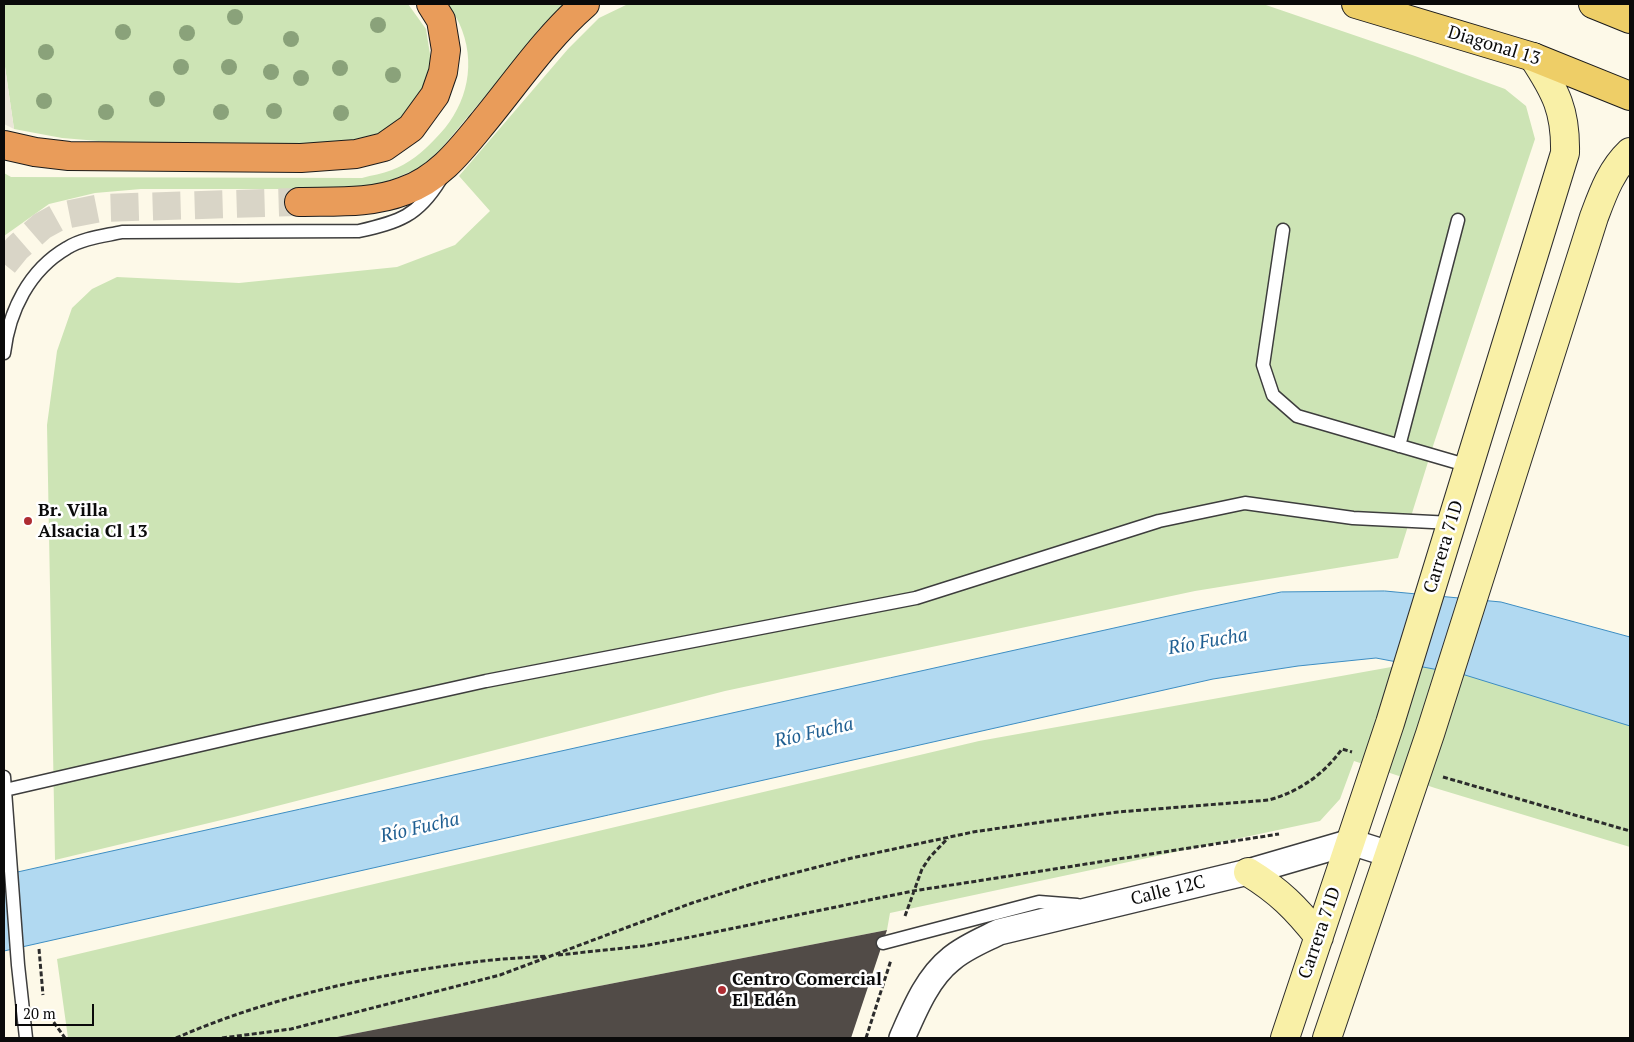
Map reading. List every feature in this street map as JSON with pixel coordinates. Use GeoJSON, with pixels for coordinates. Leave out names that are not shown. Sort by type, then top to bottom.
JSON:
{"type":"FeatureCollection","features":[{"type":"Feature","properties":{"kind":"highway"},"geometry":{"type":"LineString","coordinates":[[4,145],[35,152],[69,156],[252,158],[301,158],[356,154],[384,148],[412,128],[435,95],[443,72],[446,50],[444,35],[441,20],[431,4]]}},
{"type":"Feature","properties":{"kind":"highway"},"geometry":{"type":"LineString","coordinates":[[299,202],[366,200],[404,191],[433,176],[454,158],[556,31],[585,4]]}},
{"type":"Feature","properties":{"kind":"main road","name":"Diagonal 13"},"geometry":{"type":"LineString","coordinates":[[1356,4],[1533,57],[1630,96]]}},
{"type":"Feature","properties":{"kind":"main road"},"geometry":{"type":"LineString","coordinates":[[1593,4],[1630,19]]}},
{"type":"Feature","properties":{"kind":"street","name":"Carrera 71D"},"geometry":{"type":"LineString","coordinates":[[1285,1038],[1390,723],[1565,153],[1565,126],[1559,103],[1549,81],[1533,57]]}},
{"type":"Feature","properties":{"kind":"street"},"geometry":{"type":"LineString","coordinates":[[1327,1038],[1430,734],[1594,217],[1607,184],[1621,160],[1630,152]]}},
{"type":"Feature","properties":{"kind":"street"},"geometry":{"type":"LineString","coordinates":[[1351,842],[1389,854]]}},
{"type":"Feature","properties":{"kind":"street","name":"Calle 12C"},"geometry":{"type":"LineString","coordinates":[[902,1038],[915,1007],[935,976],[951,959],[977,942],[999,932],[1248,872],[1351,842]]}},
{"type":"Feature","properties":{"kind":"street"},"geometry":{"type":"LineString","coordinates":[[1248,872],[1284,896],[1318,937]]}},
{"type":"Feature","properties":{"kind":"lane"},"geometry":{"type":"LineString","coordinates":[[4,353],[6,334],[17,304],[27,285],[51,259],[68,247],[89,239],[122,232],[358,231],[376,227],[411,214],[430,196],[454,158]]}},
{"type":"Feature","properties":{"kind":"lane"},"geometry":{"type":"LineString","coordinates":[[1398,446],[1458,220]]}},
{"type":"Feature","properties":{"kind":"lane"},"geometry":{"type":"LineString","coordinates":[[1283,230],[1263,365],[1273,395],[1296,416],[1469,466]]}},
{"type":"Feature","properties":{"kind":"lane"},"geometry":{"type":"LineString","coordinates":[[26,1038],[4,784],[486,681],[916,598],[1159,520],[1245,503],[1353,518],[1448,535]]}},
{"type":"Feature","properties":{"kind":"lane"},"geometry":{"type":"LineString","coordinates":[[883,942],[1039,902],[1102,907]]}},
{"type":"Feature","properties":{"kind":"lane"},"geometry":{"type":"LineString","coordinates":[[18,963],[19,1038]]}},
{"type":"Feature","properties":{"kind":"path"},"geometry":{"type":"LineString","coordinates":[[222,1038],[291,1029],[491,978],[641,921],[752,884],[852,858],[949,837],[1108,813],[1269,800],[1292,791],[1314,778],[1326,768],[1342,749],[1355,753]]}},
{"type":"Feature","properties":{"kind":"path"},"geometry":{"type":"LineString","coordinates":[[1418,770],[1630,831]]}},
{"type":"Feature","properties":{"kind":"path"},"geometry":{"type":"LineString","coordinates":[[176,1038],[245,1011],[304,993],[360,981],[468,962],[608,950],[682,939],[913,891],[1287,833]]}},
{"type":"Feature","properties":{"kind":"path"},"geometry":{"type":"LineString","coordinates":[[866,1038],[913,891],[930,857],[949,837]]}},
{"type":"Feature","properties":{"kind":"path"},"geometry":{"type":"LineString","coordinates":[[45,1010],[65,1038]]}},
{"type":"Feature","properties":{"kind":"green space"},"geometry":{"type":"Polygon","coordinates":[[[4,4],[408,4],[426,29],[432,67],[419,101],[392,127],[362,140],[320,146],[123,143],[62,138],[14,129],[4,60],[4,4]]]}},
{"type":"Feature","properties":{"kind":"green space"},"geometry":{"type":"Polygon","coordinates":[[[447,4],[565,4],[539,29],[440,150],[419,168],[363,189],[141,189],[95,193],[49,204],[4,236],[4,173],[11,177],[362,178],[388,171],[404,164],[415,157],[445,128],[454,116],[465,89],[468,75],[466,45],[459,23],[447,4]]]}},
{"type":"Feature","properties":{"kind":"green space"},"geometry":{"type":"Polygon","coordinates":[[[628,4],[1263,4],[1505,89],[1526,106],[1535,139],[1433,446],[1398,558],[1195,591],[725,691],[234,817],[55,860],[47,425],[57,351],[72,308],[92,289],[117,277],[239,283],[397,267],[455,245],[490,211],[459,176],[568,49],[599,18],[628,4]]]}},
{"type":"Feature","properties":{"kind":"green space"},"geometry":{"type":"Polygon","coordinates":[[[1447,657],[1630,716],[1630,847],[1435,788],[1354,761],[1340,799],[1320,821],[890,913],[887,930],[332,1038],[68,1038],[57,959],[979,741],[1447,657]]]}},
{"type":"Feature","properties":{"kind":"shaded area"},"geometry":{"type":"Polygon","coordinates":[[[4,60],[14,129],[4,124],[4,60]]]}},
{"type":"Feature","properties":{"kind":"water","name":"Río Fucha"},"geometry":{"type":"Polygon","coordinates":[[[1385,591],[1501,602],[1630,637],[1630,726],[1465,675],[1376,658],[1298,666],[1213,679],[4,951],[4,875],[1281,592],[1385,591]]]}},
{"type":"Feature","properties":{"kind":"building","name":"Centro Comercial El Edén"},"geometry":{"type":"Polygon","coordinates":[[[887,930],[851,1038],[337,1038],[337,1037],[887,930]]]}},
{"type":"Feature","properties":{"kind":"tunnel"},"geometry":{"type":"LineString","coordinates":[[4,264],[17,248],[42,226],[60,216],[100,208],[299,202]]}},
{"type":"Feature","properties":{"kind":"place","name":"Br. Villa Alsacia Cl 13"},"geometry":{"type":"Point","coordinates":[28,521]}},
{"type":"Feature","properties":{"kind":"place","name":"Centro Comercial El Edén"},"geometry":{"type":"Point","coordinates":[722,990]}}]}
